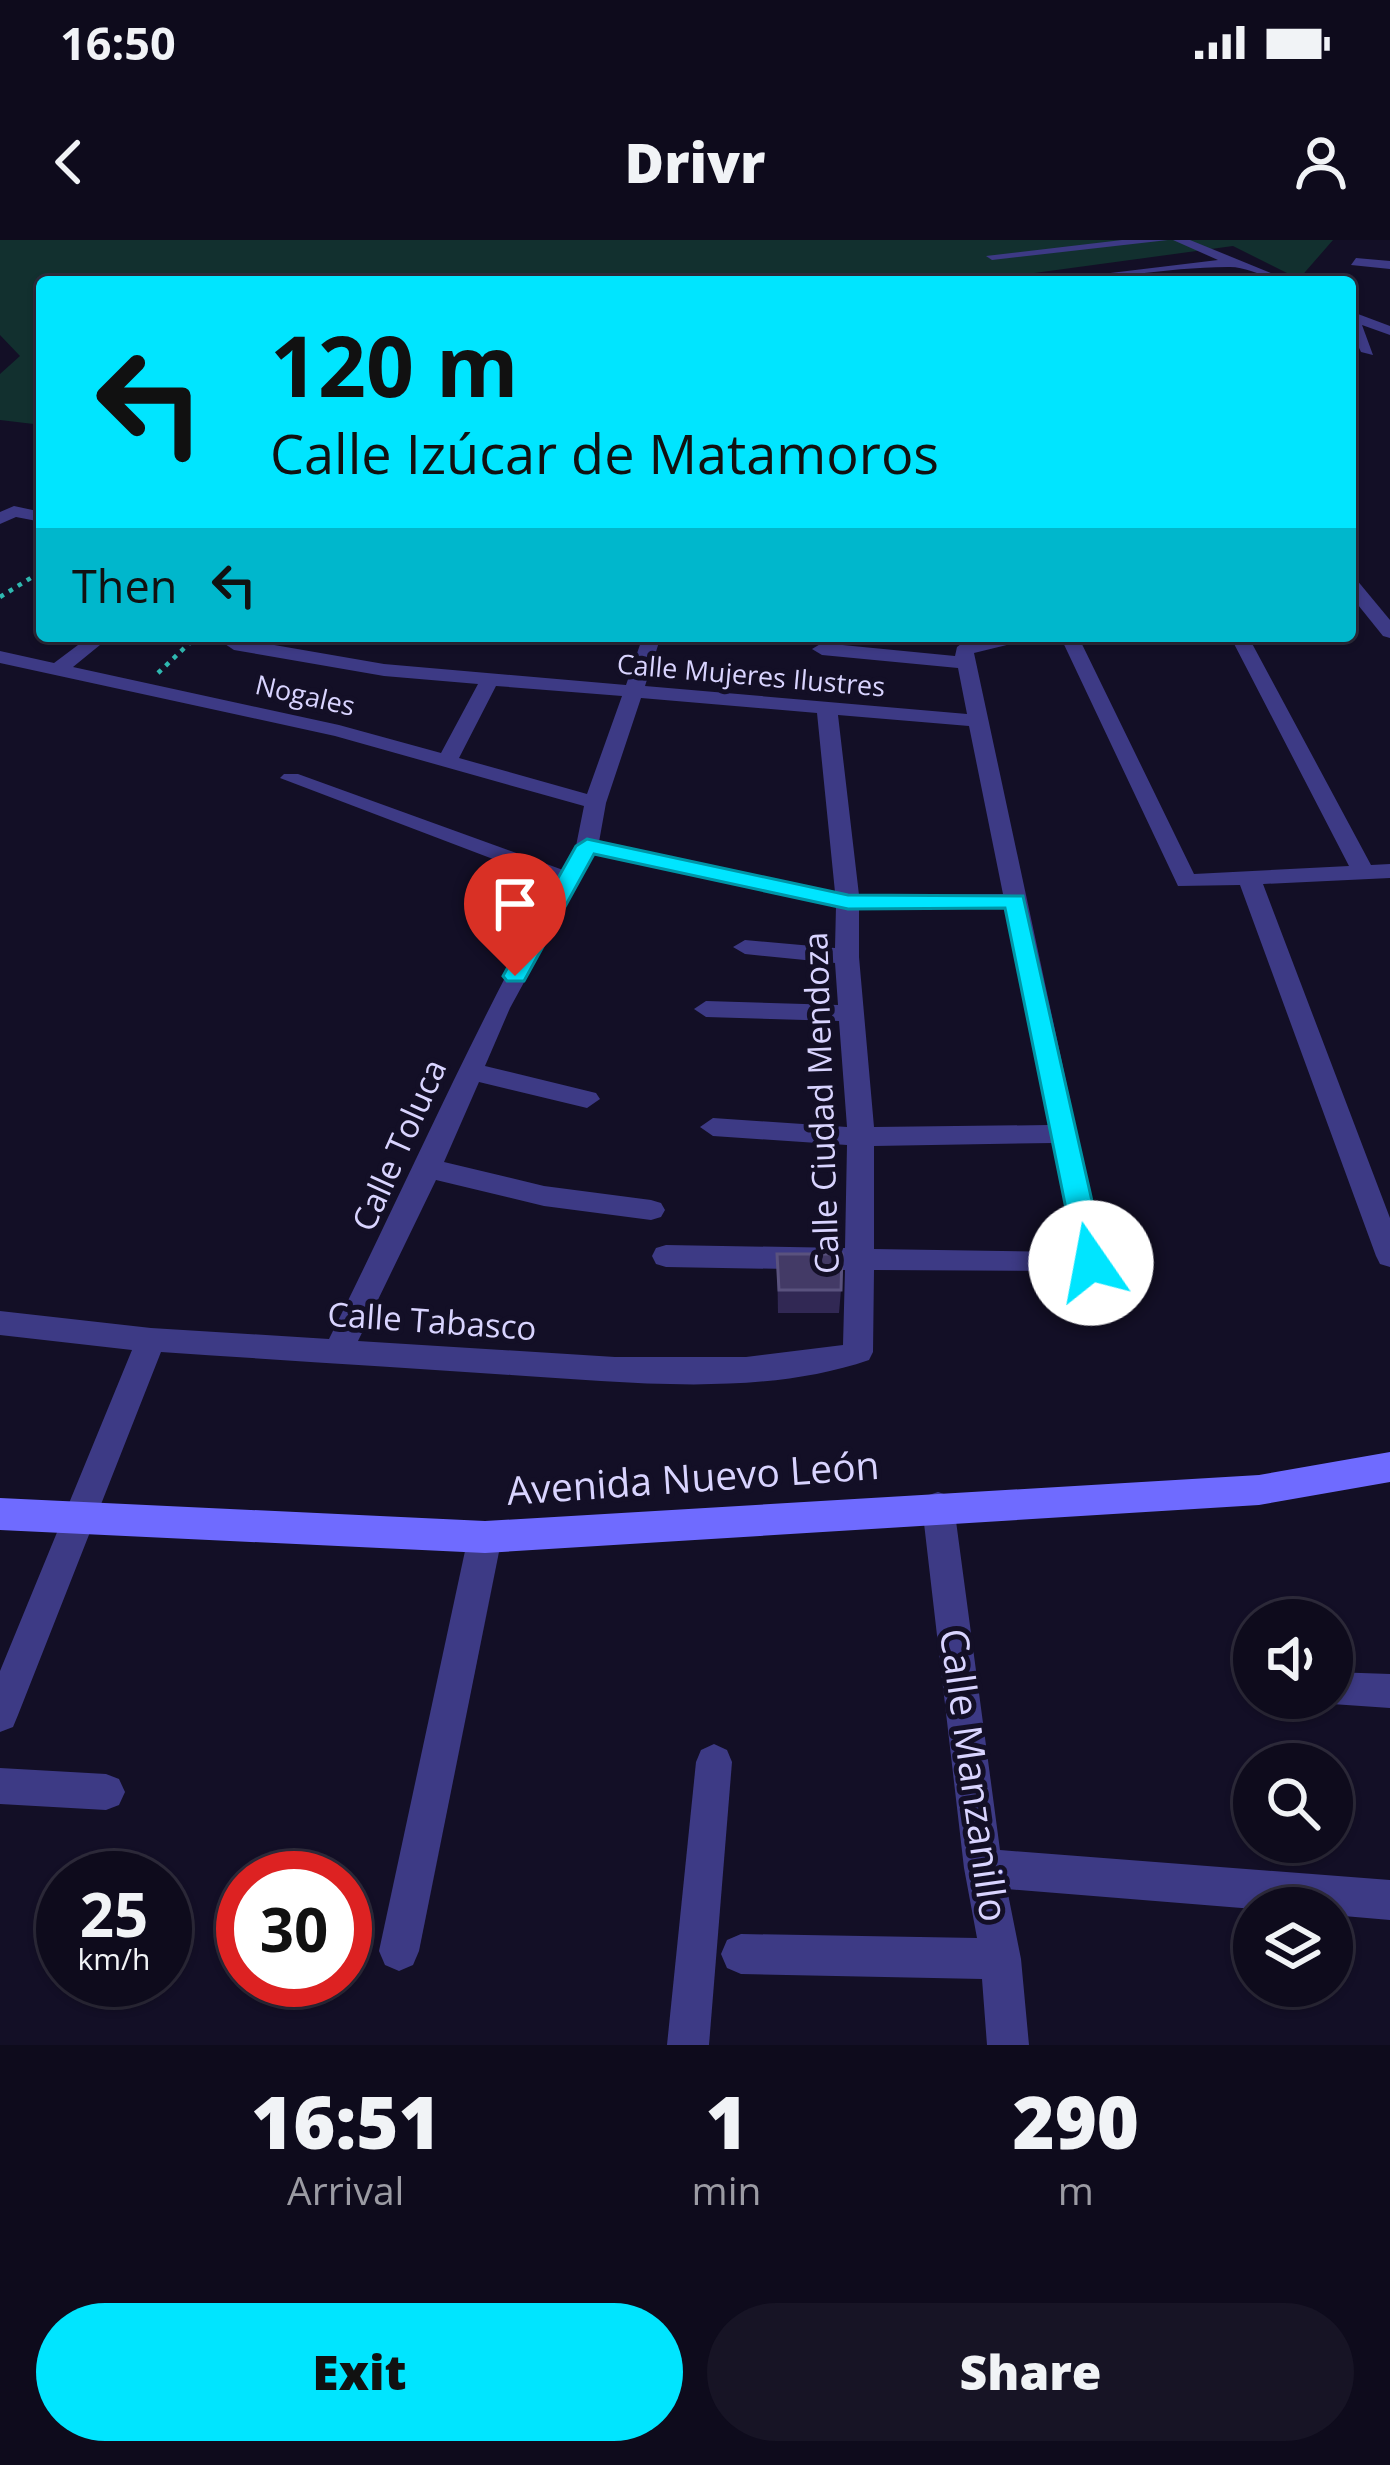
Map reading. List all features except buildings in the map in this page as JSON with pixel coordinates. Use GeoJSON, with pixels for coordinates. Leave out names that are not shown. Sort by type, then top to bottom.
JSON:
{"type":"FeatureCollection","features":[{"type":"Feature","properties":{"kind":"main road","name":"Avenida Nuevo León"},"geometry":{"type":"LineString","coordinates":[[0,1514],[485,1537],[1259,1490],[1390,1467]]}},
{"type":"Feature","properties":{"kind":"street"},"geometry":{"type":"LineString","coordinates":[[992,256],[1162,240]]}},
{"type":"Feature","properties":{"kind":"street"},"geometry":{"type":"LineString","coordinates":[[1179,240],[1271,276]]}},
{"type":"Feature","properties":{"kind":"street"},"geometry":{"type":"LineString","coordinates":[[1101,276],[1236,262]]}},
{"type":"Feature","properties":{"kind":"street"},"geometry":{"type":"LineString","coordinates":[[1356,262],[1390,265]]}},
{"type":"Feature","properties":{"kind":"street"},"geometry":{"type":"LineString","coordinates":[[1356,318],[1390,332]]}},
{"type":"Feature","properties":{"kind":"street"},"geometry":{"type":"LineString","coordinates":[[1356,325],[1368,352]]}},
{"type":"Feature","properties":{"kind":"street"},"geometry":{"type":"LineString","coordinates":[[1356,353],[1390,348]]}},
{"type":"Feature","properties":{"kind":"street"},"geometry":{"type":"LineString","coordinates":[[1358,605],[1383,632],[1390,650]]}},
{"type":"Feature","properties":{"kind":"street"},"geometry":{"type":"LineString","coordinates":[[60,668],[94,642]]}},
{"type":"Feature","properties":{"kind":"street","name":"Calle Toluca"},"geometry":{"type":"LineString","coordinates":[[339,1349],[428,1168],[468,1071],[587,846],[595,803],[650,642]]}},
{"type":"Feature","properties":{"kind":"street"},"geometry":{"type":"LineString","coordinates":[[666,1256],[1091,1263],[964,651],[988,642]]}},
{"type":"Feature","properties":{"kind":"street"},"geometry":{"type":"LineString","coordinates":[[1072,642],[1186,881],[1390,872]]}},
{"type":"Feature","properties":{"kind":"street"},"geometry":{"type":"LineString","coordinates":[[1242,642],[1364,873]]}},
{"type":"Feature","properties":{"kind":"street","name":"Calle Mujeres Ilustres"},"geometry":{"type":"LineString","coordinates":[[234,644],[384,670],[490,681],[979,721]]}},
{"type":"Feature","properties":{"kind":"street"},"geometry":{"type":"LineString","coordinates":[[822,650],[967,663]]}},
{"type":"Feature","properties":{"kind":"street","name":"Nogales"},"geometry":{"type":"LineString","coordinates":[[0,657],[339,730],[595,803]]}},
{"type":"Feature","properties":{"kind":"street"},"geometry":{"type":"LineString","coordinates":[[448,761],[490,681]]}},
{"type":"Feature","properties":{"kind":"street","name":"Calle Ciudad Mendoza"},"geometry":{"type":"LineString","coordinates":[[827,709],[848,902],[847,957],[861,1137],[858,1352]]}},
{"type":"Feature","properties":{"kind":"street"},"geometry":{"type":"LineString","coordinates":[[291,778],[566,879]]}},
{"type":"Feature","properties":{"kind":"street"},"geometry":{"type":"LineString","coordinates":[[587,846],[848,902],[1015,901]]}},
{"type":"Feature","properties":{"kind":"street"},"geometry":{"type":"LineString","coordinates":[[1250,880],[1390,1256]]}},
{"type":"Feature","properties":{"kind":"street"},"geometry":{"type":"LineString","coordinates":[[745,947],[847,957]]}},
{"type":"Feature","properties":{"kind":"street"},"geometry":{"type":"LineString","coordinates":[[706,1010],[851,1013]]}},
{"type":"Feature","properties":{"kind":"street"},"geometry":{"type":"LineString","coordinates":[[468,1071],[587,1099]]}},
{"type":"Feature","properties":{"kind":"street"},"geometry":{"type":"LineString","coordinates":[[713,1127],[861,1137],[1065,1134]]}},
{"type":"Feature","properties":{"kind":"street"},"geometry":{"type":"LineString","coordinates":[[428,1168],[544,1196],[651,1210]]}},
{"type":"Feature","properties":{"kind":"street","name":"Calle Tabasco"},"geometry":{"type":"LineString","coordinates":[[0,1323],[152,1340],[615,1370],[746,1370],[834,1360],[858,1352]]}},
{"type":"Feature","properties":{"kind":"street"},"geometry":{"type":"LineString","coordinates":[[0,1715],[152,1340]]}},
{"type":"Feature","properties":{"kind":"street","name":"Calle Manzanillo"},"geometry":{"type":"LineString","coordinates":[[938,1506],[982,1868],[1001,1959],[1009,2045]]}},
{"type":"Feature","properties":{"kind":"street"},"geometry":{"type":"LineString","coordinates":[[399,1951],[485,1537]]}},
{"type":"Feature","properties":{"kind":"street"},"geometry":{"type":"LineString","coordinates":[[1353,1689],[1390,1691]]}},
{"type":"Feature","properties":{"kind":"street"},"geometry":{"type":"LineString","coordinates":[[688,2045],[714,1762]]}},
{"type":"Feature","properties":{"kind":"street"},"geometry":{"type":"LineString","coordinates":[[0,1786],[106,1792]]}},
{"type":"Feature","properties":{"kind":"street"},"geometry":{"type":"LineString","coordinates":[[982,1868],[1390,1900]]}},
{"type":"Feature","properties":{"kind":"street"},"geometry":{"type":"LineString","coordinates":[[741,1954],[1001,1959]]}},
{"type":"Feature","properties":{"kind":"path"},"geometry":{"type":"LineString","coordinates":[[0,596],[36,575]]}},
{"type":"Feature","properties":{"kind":"path"},"geometry":{"type":"LineString","coordinates":[[142,688],[191,642]]}},
{"type":"Feature","properties":{"kind":"green space"},"geometry":{"type":"Polygon","coordinates":[[[0,240],[1333,240],[1302,276],[1233,246],[1013,276],[36,276],[36,424],[0,420],[0,374],[20,356],[0,335],[0,240]]]}},
{"type":"Feature","properties":{"kind":"route"},"geometry":{"type":"LineString","coordinates":[[515,976],[587,846],[848,902],[1015,901],[1091,1263]]}}]}
